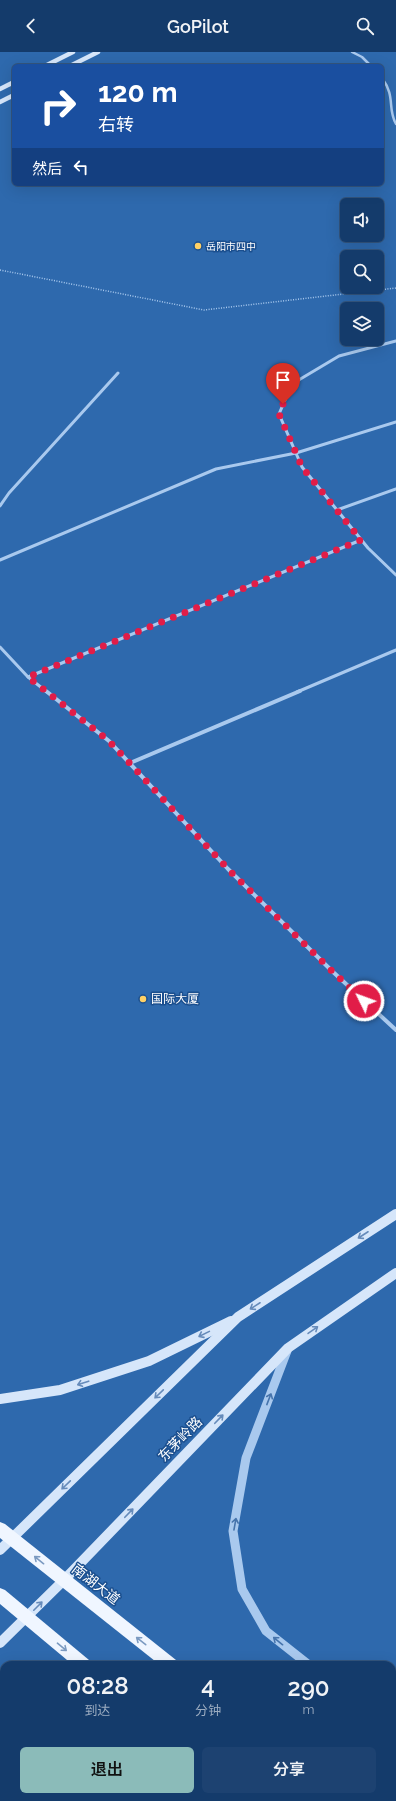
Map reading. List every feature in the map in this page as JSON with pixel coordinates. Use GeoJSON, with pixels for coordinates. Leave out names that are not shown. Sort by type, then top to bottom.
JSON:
{"type":"FeatureCollection","features":[{"type":"Feature","properties":{"kind":"main road"},"geometry":{"type":"LineString","coordinates":[[49,64],[73,52]]}},
{"type":"Feature","properties":{"kind":"main road"},"geometry":{"type":"LineString","coordinates":[[74,64],[98,52]]}},
{"type":"Feature","properties":{"kind":"main road"},"geometry":{"type":"LineString","coordinates":[[0,89],[12,83]]}},
{"type":"Feature","properties":{"kind":"main road"},"geometry":{"type":"LineString","coordinates":[[0,102],[12,96]]}},
{"type":"Feature","properties":{"kind":"main road"},"geometry":{"type":"LineString","coordinates":[[0,1399],[60,1390],[149,1361],[238,1317],[396,1214]]}},
{"type":"Feature","properties":{"kind":"main road","name":"东茅岭路"},"geometry":{"type":"LineString","coordinates":[[0,1643],[64,1580],[288,1348],[396,1273]]}},
{"type":"Feature","properties":{"kind":"main road"},"geometry":{"type":"LineString","coordinates":[[0,1550],[238,1317]]}},
{"type":"Feature","properties":{"kind":"main road","name":"南湖大道"},"geometry":{"type":"LineString","coordinates":[[0,1529],[166,1661]]}},
{"type":"Feature","properties":{"kind":"main road"},"geometry":{"type":"LineString","coordinates":[[0,1595],[79,1661]]}},
{"type":"Feature","properties":{"kind":"street"},"geometry":{"type":"LineString","coordinates":[[352,52],[362,57],[369,64]]}},
{"type":"Feature","properties":{"kind":"street"},"geometry":{"type":"LineString","coordinates":[[384,80],[387,83],[394,101],[392,116],[396,124]]}},
{"type":"Feature","properties":{"kind":"street"},"geometry":{"type":"LineString","coordinates":[[396,341],[339,356],[292,384],[279,414],[302,467],[361,540],[396,575]]}},
{"type":"Feature","properties":{"kind":"street"},"geometry":{"type":"LineString","coordinates":[[0,506],[9,493],[118,373]]}},
{"type":"Feature","properties":{"kind":"street"},"geometry":{"type":"LineString","coordinates":[[0,560],[216,470],[296,453],[396,422]]}},
{"type":"Feature","properties":{"kind":"street"},"geometry":{"type":"LineString","coordinates":[[337,510],[396,489]]}},
{"type":"Feature","properties":{"kind":"street"},"geometry":{"type":"LineString","coordinates":[[28,677],[361,540]]}},
{"type":"Feature","properties":{"kind":"street"},"geometry":{"type":"LineString","coordinates":[[0,647],[28,677],[109,741],[228,869],[332,971],[396,1030]]}},
{"type":"Feature","properties":{"kind":"street"},"geometry":{"type":"LineString","coordinates":[[130,763],[396,650]]}},
{"type":"Feature","properties":{"kind":"street"},"geometry":{"type":"LineString","coordinates":[[288,1348],[246,1458],[233,1531],[242,1589],[266,1631],[304,1661]]}},
{"type":"Feature","properties":{"kind":"path"},"geometry":{"type":"LineString","coordinates":[[0,270],[204,310],[396,288]]}},
{"type":"Feature","properties":{"kind":"shaded area"},"geometry":{"type":"Polygon","coordinates":[[[0,52],[396,52],[396,1661],[0,1661],[0,52]]]}},
{"type":"Feature","properties":{"kind":"place","name":"岳阳市四中"},"geometry":{"type":"Point","coordinates":[198,246]}},
{"type":"Feature","properties":{"kind":"place","name":"国际大厦"},"geometry":{"type":"Point","coordinates":[143,999]}},
{"type":"Feature","properties":{"kind":"route"},"geometry":{"type":"LineString","coordinates":[[283,404],[279,414],[302,467],[361,540],[28,677],[109,741],[228,869],[364,1001]]}}]}
